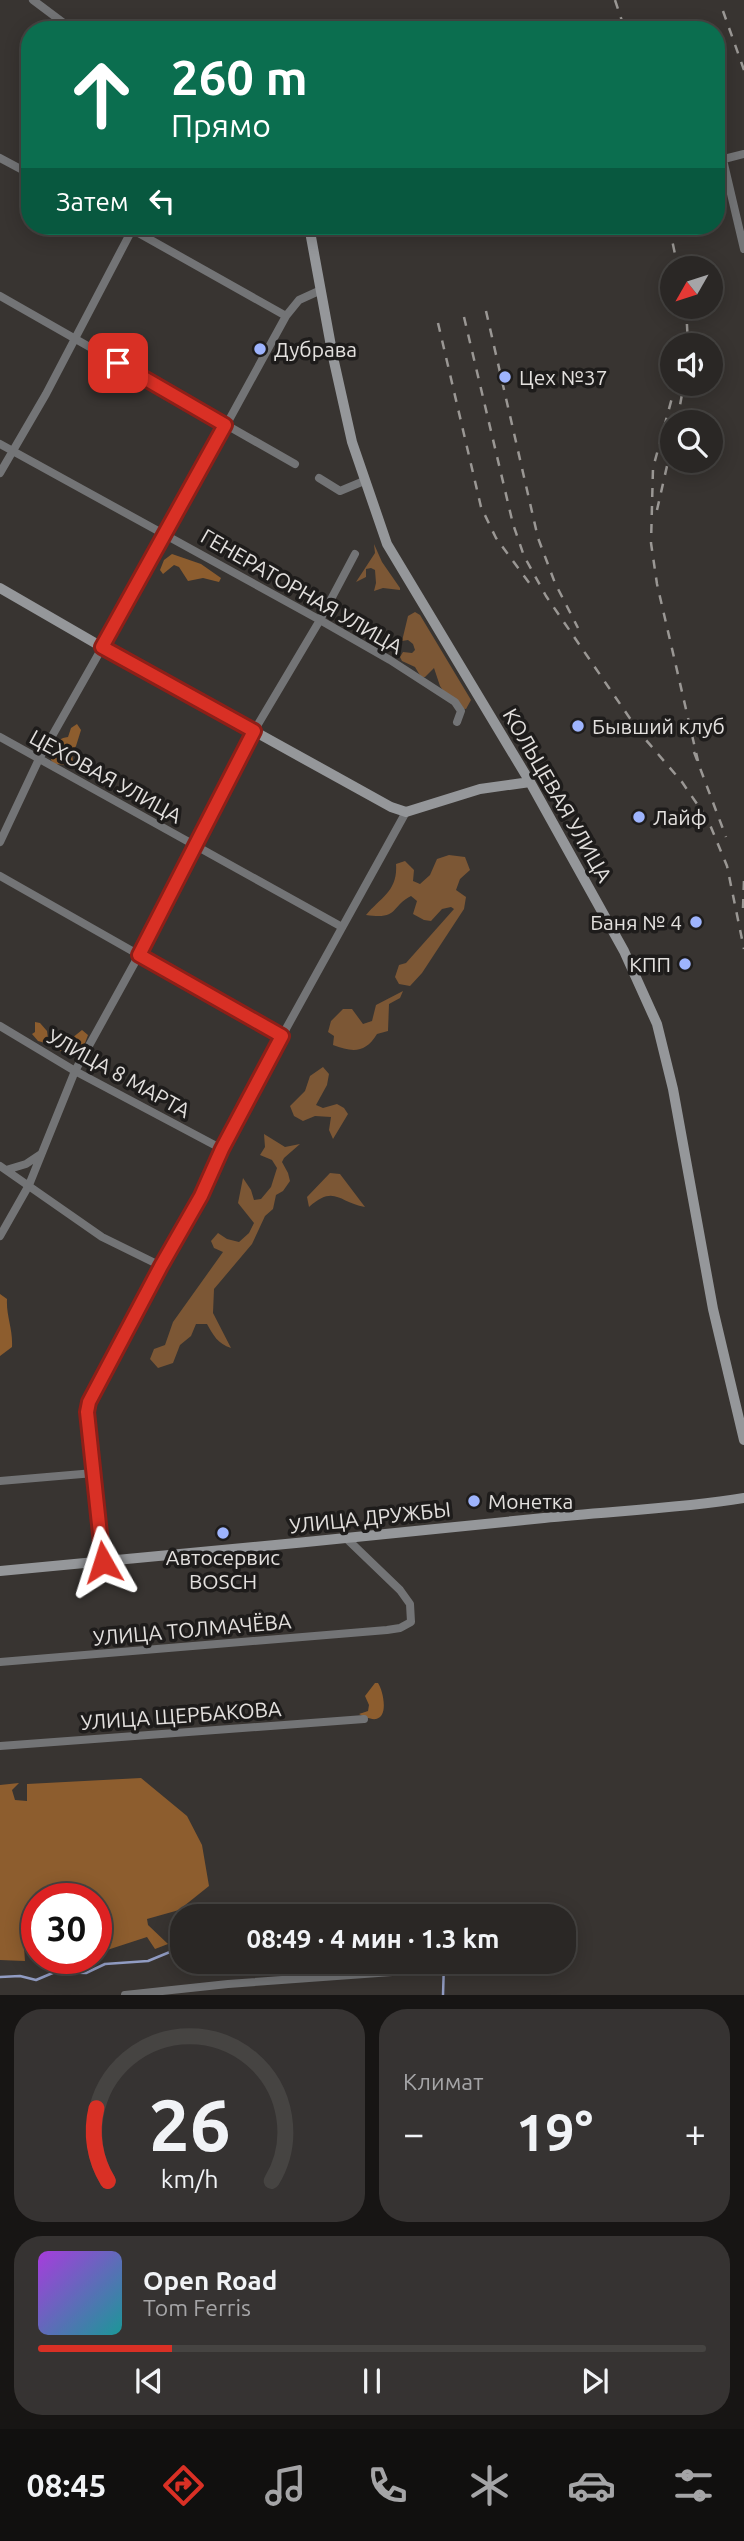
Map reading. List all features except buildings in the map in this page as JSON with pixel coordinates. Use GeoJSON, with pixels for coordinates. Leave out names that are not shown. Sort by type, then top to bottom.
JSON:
{"type":"FeatureCollection","features":[{"type":"Feature","properties":{"kind":"street"},"geometry":{"type":"LineString","coordinates":[[33,0],[61,21]]}},
{"type":"Feature","properties":{"kind":"street"},"geometry":{"type":"LineString","coordinates":[[725,159],[744,155]]}},
{"type":"Feature","properties":{"kind":"street"},"geometry":{"type":"LineString","coordinates":[[0,158],[21,169]]}},
{"type":"Feature","properties":{"kind":"street"},"geometry":{"type":"LineString","coordinates":[[725,164],[744,249]]}},
{"type":"Feature","properties":{"kind":"street"},"geometry":{"type":"LineString","coordinates":[[0,473],[47,394],[127,235]]}},
{"type":"Feature","properties":{"kind":"street"},"geometry":{"type":"LineString","coordinates":[[145,235],[286,317]]}},
{"type":"Feature","properties":{"kind":"street","name":"КОЛЬЦЕВАЯ УЛИЦА"},"geometry":{"type":"LineString","coordinates":[[311,235],[346,419],[364,481],[387,544],[530,782],[624,951],[657,1024],[672,1079],[713,1309],[744,1440]]}},
{"type":"Feature","properties":{"kind":"street"},"geometry":{"type":"LineString","coordinates":[[0,842],[39,759],[286,317],[299,300],[321,290]]}},
{"type":"Feature","properties":{"kind":"street"},"geometry":{"type":"LineString","coordinates":[[0,296],[295,464]]}},
{"type":"Feature","properties":{"kind":"street","name":"ГЕНЕРАТОРНАЯ УЛИЦА"},"geometry":{"type":"LineString","coordinates":[[0,444],[390,660],[455,702],[461,711],[457,722]]}},
{"type":"Feature","properties":{"kind":"street"},"geometry":{"type":"LineString","coordinates":[[318,478],[340,491],[364,481]]}},
{"type":"Feature","properties":{"kind":"street"},"geometry":{"type":"LineString","coordinates":[[0,1236],[29,1185],[75,1070],[139,955],[254,731],[320,620],[355,554]]}},
{"type":"Feature","properties":{"kind":"street"},"geometry":{"type":"LineString","coordinates":[[0,588],[391,807],[407,812],[480,789],[530,782]]}},
{"type":"Feature","properties":{"kind":"street","name":"ЦЕХОВАЯ УЛИЦА"},"geometry":{"type":"LineString","coordinates":[[0,737],[342,927]]}},
{"type":"Feature","properties":{"kind":"street"},"geometry":{"type":"LineString","coordinates":[[103,1562],[87,1412],[89,1402],[201,1196],[222,1149],[282,1036],[407,812]]}},
{"type":"Feature","properties":{"kind":"street"},"geometry":{"type":"LineString","coordinates":[[0,876],[282,1036]]}},
{"type":"Feature","properties":{"kind":"street","name":"УЛИЦА 8 МАРТА"},"geometry":{"type":"LineString","coordinates":[[0,1026],[75,1070],[222,1149]]}},
{"type":"Feature","properties":{"kind":"street"},"geometry":{"type":"LineString","coordinates":[[3,1168],[26,1164],[42,1154]]}},
{"type":"Feature","properties":{"kind":"street"},"geometry":{"type":"LineString","coordinates":[[3,1168],[102,1237],[161,1266]]}},
{"type":"Feature","properties":{"kind":"street"},"geometry":{"type":"LineString","coordinates":[[0,1481],[94,1473]]}},
{"type":"Feature","properties":{"kind":"street","name":"УЛИЦА ДРУЖБЫ"},"geometry":{"type":"LineString","coordinates":[[0,1571],[744,1498]]}},
{"type":"Feature","properties":{"kind":"street","name":"УЛИЦА ТОЛМАЧЁВА"},"geometry":{"type":"LineString","coordinates":[[0,1662],[387,1630],[400,1628],[411,1622],[410,1604],[400,1590],[347,1539]]}},
{"type":"Feature","properties":{"kind":"street","name":"УЛИЦА ЩЕРБАКОВА"},"geometry":{"type":"LineString","coordinates":[[0,1746],[365,1719]]}},
{"type":"Feature","properties":{"kind":"street"},"geometry":{"type":"LineString","coordinates":[[125,1995],[365,1974]]}},
{"type":"Feature","properties":{"kind":"street"},"geometry":{"type":"LineString","coordinates":[[228,1984],[229,1995]]}},
{"type":"Feature","properties":{"kind":"shaded area"},"geometry":{"type":"Polygon","coordinates":[[[374,544],[400,590],[383,588],[374,591],[375,570],[371,568],[366,569],[366,577],[356,582],[375,553],[374,544]]]}},
{"type":"Feature","properties":{"kind":"shaded area"},"geometry":{"type":"Polygon","coordinates":[[[172,554],[201,564],[221,578],[219,582],[203,578],[188,581],[179,567],[174,565],[163,574],[160,570],[164,560],[172,554]]]}},
{"type":"Feature","properties":{"kind":"shaded area"},"geometry":{"type":"Polygon","coordinates":[[[415,612],[420,615],[471,700],[466,709],[455,708],[440,686],[434,668],[425,677],[421,677],[415,667],[402,661],[400,657],[403,652],[412,653],[415,650],[408,640],[402,641],[408,616],[415,612]]]}},
{"type":"Feature","properties":{"kind":"shaded area"},"geometry":{"type":"Polygon","coordinates":[[[77,724],[81,730],[72,752],[73,762],[71,765],[54,764],[51,760],[55,745],[59,740],[68,737],[71,728],[77,724]]]}},
{"type":"Feature","properties":{"kind":"shaded area"},"geometry":{"type":"Polygon","coordinates":[[[449,855],[465,857],[470,870],[460,879],[456,890],[466,897],[464,909],[422,973],[410,986],[399,984],[395,977],[399,965],[406,963],[454,909],[442,909],[431,921],[424,920],[413,914],[417,901],[411,896],[389,914],[366,915],[391,887],[396,864],[405,861],[414,870],[413,881],[420,884],[430,875],[437,859],[449,855]]]}},
{"type":"Feature","properties":{"kind":"shaded area"},"geometry":{"type":"Polygon","coordinates":[[[403,991],[400,998],[389,1004],[388,1031],[377,1034],[368,1045],[358,1050],[333,1045],[334,1036],[328,1032],[331,1021],[343,1009],[352,1009],[363,1024],[372,1021],[376,1005],[403,991]]]}},
{"type":"Feature","properties":{"kind":"shaded area"},"geometry":{"type":"Polygon","coordinates":[[[35,1022],[40,1023],[47,1031],[48,1039],[59,1033],[67,1042],[82,1030],[88,1035],[82,1051],[73,1055],[72,1052],[67,1054],[38,1041],[32,1034],[35,1032],[35,1022]]]}},
{"type":"Feature","properties":{"kind":"shaded area"},"geometry":{"type":"Polygon","coordinates":[[[323,1067],[329,1074],[327,1085],[316,1105],[323,1108],[337,1104],[348,1114],[333,1139],[329,1130],[331,1117],[315,1116],[303,1121],[294,1116],[290,1106],[305,1091],[310,1076],[323,1067]]]}},
{"type":"Feature","properties":{"kind":"shaded area"},"geometry":{"type":"Polygon","coordinates":[[[264,1134],[285,1147],[300,1144],[282,1162],[290,1181],[283,1191],[276,1195],[273,1209],[265,1216],[252,1244],[214,1289],[213,1313],[231,1348],[219,1342],[207,1324],[196,1324],[191,1336],[180,1345],[173,1363],[158,1368],[150,1359],[154,1349],[165,1345],[173,1322],[223,1252],[214,1248],[211,1241],[218,1233],[239,1242],[249,1233],[254,1223],[238,1203],[243,1178],[254,1200],[261,1199],[271,1187],[277,1168],[272,1160],[260,1155],[265,1147],[264,1134]]]}},
{"type":"Feature","properties":{"kind":"shaded area"},"geometry":{"type":"Polygon","coordinates":[[[330,1173],[340,1174],[365,1207],[331,1196],[318,1200],[309,1207],[307,1197],[330,1173]]]}},
{"type":"Feature","properties":{"kind":"shaded area"},"geometry":{"type":"Polygon","coordinates":[[[0,1294],[7,1299],[12,1347],[0,1356],[0,1294]]]}},
{"type":"Feature","properties":{"kind":"shaded area"},"geometry":{"type":"Polygon","coordinates":[[[375,1683],[378,1683],[382,1691],[384,1709],[380,1717],[374,1719],[359,1714],[368,1711],[369,1705],[365,1696],[375,1683]]]}},
{"type":"Feature","properties":{"kind":"shaded area"},"geometry":{"type":"Polygon","coordinates":[[[141,1778],[187,1816],[202,1845],[209,1886],[186,1904],[170,1904],[170,1913],[147,1919],[148,1925],[168,1944],[155,1949],[147,1937],[112,1948],[112,1883],[21,1883],[21,1961],[0,1960],[0,1785],[19,1783],[12,1790],[15,1800],[27,1801],[27,1784],[141,1778]]]}},
{"type":"Feature","properties":{"kind":"waterway"},"geometry":{"type":"LineString","coordinates":[[0,1977],[20,1976],[36,1980],[55,1972],[86,1973],[105,1964],[148,1961],[170,1952]]}},
{"type":"Feature","properties":{"kind":"waterway"},"geometry":{"type":"LineString","coordinates":[[443,1995],[444,1974]]}},
{"type":"Feature","properties":{"kind":"railway"},"geometry":{"type":"LineString","coordinates":[[615,0],[622,21]]}},
{"type":"Feature","properties":{"kind":"railway"},"geometry":{"type":"LineString","coordinates":[[723,11],[744,70]]}},
{"type":"Feature","properties":{"kind":"railway"},"geometry":{"type":"LineString","coordinates":[[671,235],[675,256]]}},
{"type":"Feature","properties":{"kind":"railway"},"geometry":{"type":"LineString","coordinates":[[486,311],[538,538],[555,583],[578,628]]}},
{"type":"Feature","properties":{"kind":"railway"},"geometry":{"type":"LineString","coordinates":[[464,317],[513,524],[524,556],[546,596],[640,733],[682,782],[708,820],[727,866],[744,949]]}},
{"type":"Feature","properties":{"kind":"railway"},"geometry":{"type":"LineString","coordinates":[[687,319],[687,333]]}},
{"type":"Feature","properties":{"kind":"railway"},"geometry":{"type":"LineString","coordinates":[[438,323],[481,507],[496,538],[530,584]]}},
{"type":"Feature","properties":{"kind":"railway"},"geometry":{"type":"LineString","coordinates":[[672,396],[653,468],[651,543],[657,584],[698,761]]}},
{"type":"Feature","properties":{"kind":"railway"},"geometry":{"type":"LineString","coordinates":[[679,410],[682,396]]}},
{"type":"Feature","properties":{"kind":"railway"},"geometry":{"type":"LineString","coordinates":[[657,510],[665,473]]}},
{"type":"Feature","properties":{"kind":"railway"},"geometry":{"type":"LineString","coordinates":[[694,752],[726,837]]}},
{"type":"Feature","properties":{"kind":"railway"},"geometry":{"type":"LineString","coordinates":[[743,908],[744,880]]}},
{"type":"Feature","properties":{"kind":"place","name":"Дубрава"},"geometry":{"type":"Point","coordinates":[260,349]}},
{"type":"Feature","properties":{"kind":"place","name":"Цех №37"},"geometry":{"type":"Point","coordinates":[505,377]}},
{"type":"Feature","properties":{"kind":"place","name":"Бывший клуб"},"geometry":{"type":"Point","coordinates":[578,726]}},
{"type":"Feature","properties":{"kind":"place","name":"Лайф"},"geometry":{"type":"Point","coordinates":[639,817]}},
{"type":"Feature","properties":{"kind":"place","name":"Баня № 4"},"geometry":{"type":"Point","coordinates":[696,922]}},
{"type":"Feature","properties":{"kind":"place","name":"КПП"},"geometry":{"type":"Point","coordinates":[685,964]}},
{"type":"Feature","properties":{"kind":"place","name":"Монетка"},"geometry":{"type":"Point","coordinates":[474,1501]}},
{"type":"Feature","properties":{"kind":"place","name":"Автосервис BOSCH"},"geometry":{"type":"Point","coordinates":[223,1533]}},
{"type":"Feature","properties":{"kind":"route"},"geometry":{"type":"LineString","coordinates":[[103,1562],[87,1412],[89,1402],[201,1196],[222,1149],[282,1036],[139,955],[254,731],[102,647],[225,425],[118,363]]}}]}
